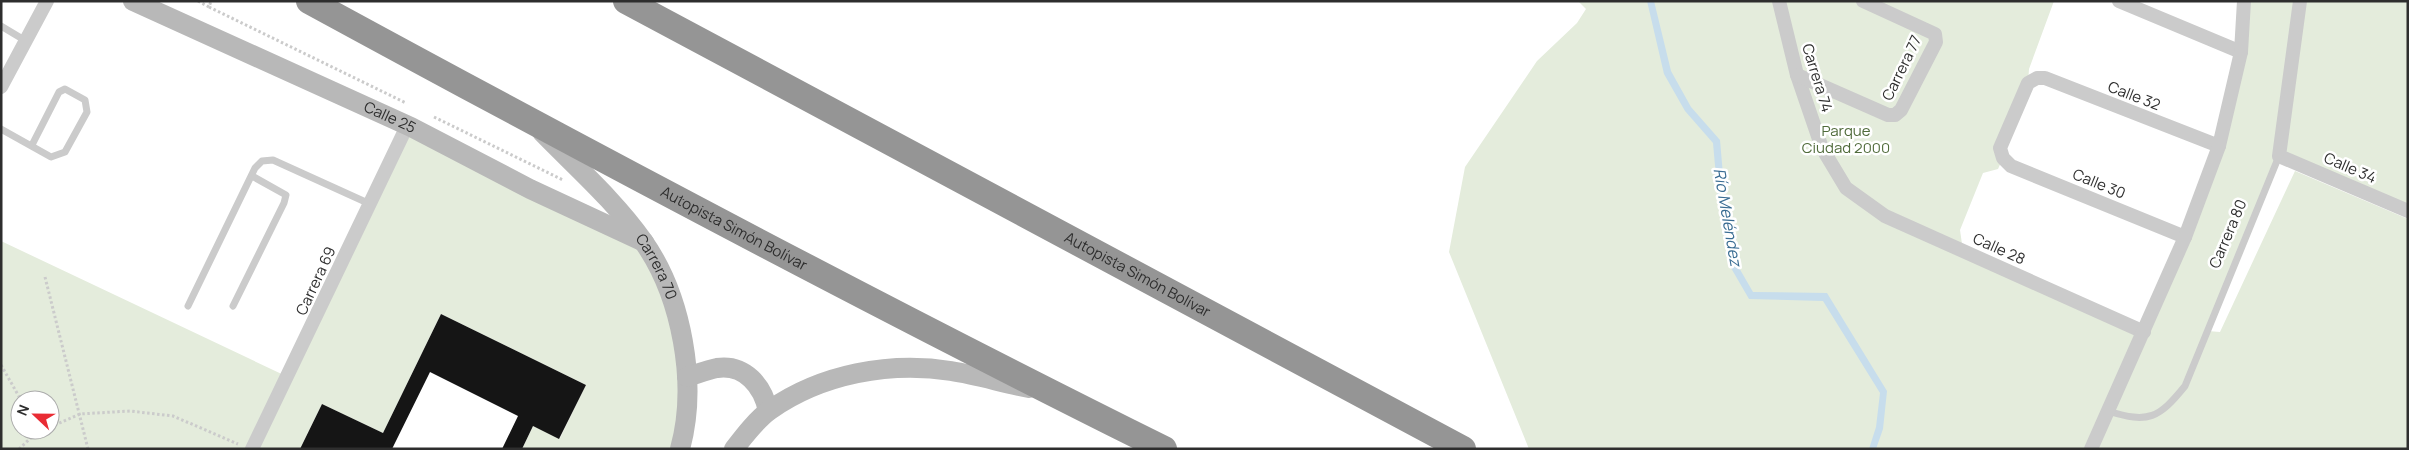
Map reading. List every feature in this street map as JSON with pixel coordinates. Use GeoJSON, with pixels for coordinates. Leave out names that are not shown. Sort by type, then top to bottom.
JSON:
{"type":"FeatureCollection","features":[{"type":"Feature","properties":{"kind":"highway","name":"Autopista Simón Bolívar"},"geometry":{"type":"LineString","coordinates":[[309,1],[534,124],[1051,393],[1164,449]]}},
{"type":"Feature","properties":{"kind":"highway","name":"Autopista Simón Bolívar"},"geometry":{"type":"LineString","coordinates":[[626,1],[1463,449]]}},
{"type":"Feature","properties":{"kind":"street"},"geometry":{"type":"LineString","coordinates":[[1,86],[47,1]]}},
{"type":"Feature","properties":{"kind":"street","name":"Calle 25"},"geometry":{"type":"LineString","coordinates":[[133,1],[407,126],[530,189],[644,242]]}},
{"type":"Feature","properties":{"kind":"street","name":"Carrera 74"},"geometry":{"type":"LineString","coordinates":[[1779,1],[1797,75],[1822,148],[1846,188]]}},
{"type":"Feature","properties":{"kind":"street","name":"Carrera 77"},"geometry":{"type":"LineString","coordinates":[[1797,75],[1888,115],[1896,115],[1901,110],[1936,42],[1934,34],[1863,1]]}},
{"type":"Feature","properties":{"kind":"street"},"geometry":{"type":"LineString","coordinates":[[2119,1],[2241,52]]}},
{"type":"Feature","properties":{"kind":"street"},"geometry":{"type":"LineString","coordinates":[[2091,449],[2185,237],[2219,146],[2241,52],[2244,1]]}},
{"type":"Feature","properties":{"kind":"street","name":"Carrera 80"},"geometry":{"type":"LineString","coordinates":[[2279,156],[2300,1]]}},
{"type":"Feature","properties":{"kind":"street","name":"Calle 32"},"geometry":{"type":"LineString","coordinates":[[2003,158],[2000,148],[2028,83],[2038,78],[2045,78],[2219,146]]}},
{"type":"Feature","properties":{"kind":"street","name":"Carrera 70"},"geometry":{"type":"LineString","coordinates":[[534,124],[625,217],[644,242],[667,285],[681,330],[687,377],[687,407],[680,449]]}},
{"type":"Feature","properties":{"kind":"street","name":"Carrera 69"},"geometry":{"type":"LineString","coordinates":[[245,447],[370,204],[407,126]]}},
{"type":"Feature","properties":{"kind":"street","name":"Calle 34"},"geometry":{"type":"LineString","coordinates":[[2279,156],[2408,211]]}},
{"type":"Feature","properties":{"kind":"street","name":"Calle 30"},"geometry":{"type":"LineString","coordinates":[[2003,158],[2011,166],[2185,237]]}},
{"type":"Feature","properties":{"kind":"street","name":"Calle 28"},"geometry":{"type":"LineString","coordinates":[[1846,188],[1885,216],[2144,332]]}},
{"type":"Feature","properties":{"kind":"street"},"geometry":{"type":"LineString","coordinates":[[687,377],[718,368],[733,369],[746,374],[758,384],[765,396],[768,411]]}},
{"type":"Feature","properties":{"kind":"street"},"geometry":{"type":"LineString","coordinates":[[734,449],[768,411],[790,398],[829,381],[862,372],[912,368],[951,371],[1051,393]]}},
{"type":"Feature","properties":{"kind":"lane"},"geometry":{"type":"LineString","coordinates":[[1,26],[26,40]]}},
{"type":"Feature","properties":{"kind":"lane"},"geometry":{"type":"LineString","coordinates":[[1,129],[51,156],[65,152],[87,112],[85,100],[64,89],[59,92],[32,145]]}},
{"type":"Feature","properties":{"kind":"lane","name":"Carrera 80"},"geometry":{"type":"LineString","coordinates":[[2108,412],[2128,418],[2148,417],[2166,409],[2185,386],[2279,156]]}},
{"type":"Feature","properties":{"kind":"lane"},"geometry":{"type":"LineString","coordinates":[[188,306],[252,176],[262,161],[273,160],[370,204]]}},
{"type":"Feature","properties":{"kind":"lane"},"geometry":{"type":"LineString","coordinates":[[233,306],[284,203],[286,195],[252,176]]}},
{"type":"Feature","properties":{"kind":"path"},"geometry":{"type":"LineString","coordinates":[[198,1],[209,7],[211,1]]}},
{"type":"Feature","properties":{"kind":"path"},"geometry":{"type":"LineString","coordinates":[[46,277],[88,449]]}},
{"type":"Feature","properties":{"kind":"path"},"geometry":{"type":"LineString","coordinates":[[1,365],[15,390]]}},
{"type":"Feature","properties":{"kind":"path"},"geometry":{"type":"LineString","coordinates":[[60,423],[80,414],[130,411],[173,416],[245,447]]}},
{"type":"Feature","properties":{"kind":"green space","name":"Parque Ciudad 2000"},"geometry":{"type":"Polygon","coordinates":[[[1578,1],[2054,1],[2029,69],[2028,83],[2003,158],[1998,169],[1983,173],[1960,230],[1963,251],[2144,332],[2219,146],[2244,1],[2408,1],[2408,211],[2279,156],[2208,331],[2220,332],[2295,171],[2408,219],[2408,449],[1529,449],[1449,252],[1465,167],[1537,61],[1577,23],[1586,9],[1578,1]]]}},
{"type":"Feature","properties":{"kind":"green space"},"geometry":{"type":"Polygon","coordinates":[[[411,127],[644,242],[681,330],[680,449],[522,449],[533,426],[560,438],[586,385],[441,314],[383,433],[322,404],[300,449],[1,449],[1,241],[288,377],[411,127]]]}},
{"type":"Feature","properties":{"kind":"water","name":"Río Meléndez"},"geometry":{"type":"Polygon","coordinates":[[[1647,1],[1654,1],[1671,71],[1691,107],[1720,140],[1725,198],[1738,266],[1753,292],[1827,293],[1887,391],[1883,429],[1876,449],[1869,449],[1876,427],[1880,393],[1823,301],[1749,299],[1731,268],[1718,199],[1713,143],[1685,111],[1664,74],[1647,1]]]}},
{"type":"Feature","properties":{"kind":"building"},"geometry":{"type":"Polygon","coordinates":[[[441,314],[586,385],[559,439],[533,426],[522,449],[502,449],[518,416],[430,372],[392,449],[300,449],[322,404],[383,433],[441,314]]]}}]}
